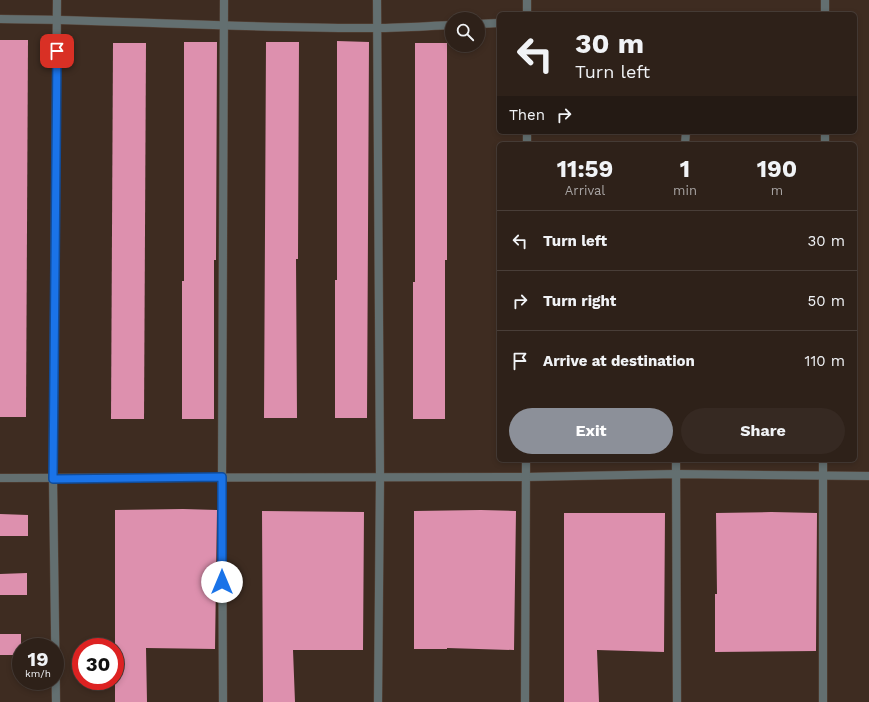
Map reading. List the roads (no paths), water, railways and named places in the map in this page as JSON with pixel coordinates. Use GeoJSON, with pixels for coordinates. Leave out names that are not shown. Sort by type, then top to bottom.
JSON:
{"type":"FeatureCollection","features":[{"type":"Feature","properties":{"kind":"street"},"geometry":{"type":"LineString","coordinates":[[56,702],[53,479],[57,0]]}},
{"type":"Feature","properties":{"kind":"street"},"geometry":{"type":"LineString","coordinates":[[223,702],[222,477],[224,0]]}},
{"type":"Feature","properties":{"kind":"street"},"geometry":{"type":"LineString","coordinates":[[377,0],[380,477],[378,702]]}},
{"type":"Feature","properties":{"kind":"street"},"geometry":{"type":"LineString","coordinates":[[527,0],[527,12]]}},
{"type":"Feature","properties":{"kind":"street"},"geometry":{"type":"LineString","coordinates":[[825,0],[825,12]]}},
{"type":"Feature","properties":{"kind":"street"},"geometry":{"type":"LineString","coordinates":[[0,19],[57,19],[224,26],[377,28],[445,25]]}},
{"type":"Feature","properties":{"kind":"street"},"geometry":{"type":"LineString","coordinates":[[485,24],[497,23]]}},
{"type":"Feature","properties":{"kind":"street"},"geometry":{"type":"LineString","coordinates":[[525,702],[526,462]]}},
{"type":"Feature","properties":{"kind":"street"},"geometry":{"type":"LineString","coordinates":[[676,462],[677,702]]}},
{"type":"Feature","properties":{"kind":"street"},"geometry":{"type":"LineString","coordinates":[[823,462],[823,702]]}},
{"type":"Feature","properties":{"kind":"street"},"geometry":{"type":"LineString","coordinates":[[0,478],[526,477],[676,474],[869,476]]}}]}
